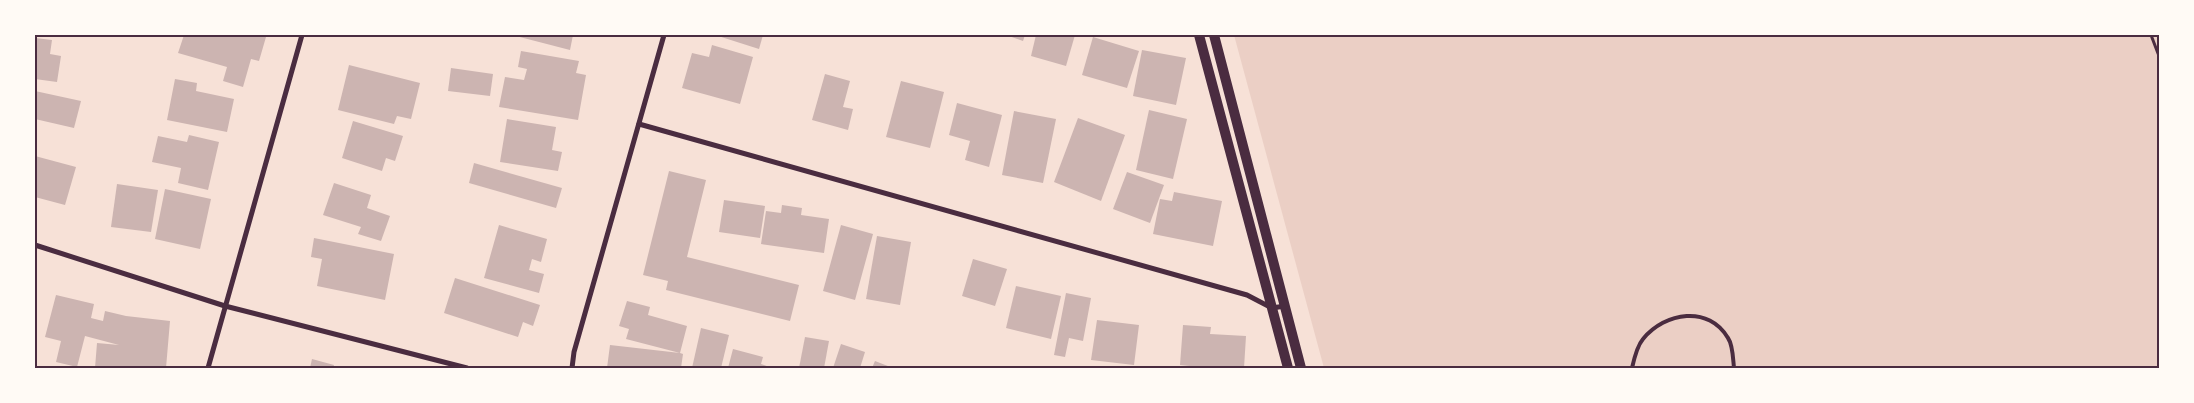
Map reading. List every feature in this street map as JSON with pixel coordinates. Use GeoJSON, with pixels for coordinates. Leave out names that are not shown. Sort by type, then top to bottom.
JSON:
{"type":"FeatureCollection","features":[{"type":"Feature","properties":{"kind":"main road"},"geometry":{"type":"LineString","coordinates":[[1199,35],[1288,368]]}},
{"type":"Feature","properties":{"kind":"main road"},"geometry":{"type":"LineString","coordinates":[[1214,35],[1301,368]]}},
{"type":"Feature","properties":{"kind":"street"},"geometry":{"type":"LineString","coordinates":[[208,368],[302,35]]}},
{"type":"Feature","properties":{"kind":"street"},"geometry":{"type":"LineString","coordinates":[[572,368],[577,343],[664,35]]}},
{"type":"Feature","properties":{"kind":"street"},"geometry":{"type":"LineString","coordinates":[[638,124],[1247,295],[1272,308],[1285,306]]}},
{"type":"Feature","properties":{"kind":"street"},"geometry":{"type":"LineString","coordinates":[[35,245],[225,306],[467,368]]}},
{"type":"Feature","properties":{"kind":"lane"},"geometry":{"type":"LineString","coordinates":[[1632,368],[1641,341],[1652,329],[1669,320],[1686,315],[1702,316],[1716,322],[1730,339],[1734,368]]}},
{"type":"Feature","properties":{"kind":"path"},"geometry":{"type":"LineString","coordinates":[[2151,35],[2159,56]]}},
{"type":"Feature","properties":{"kind":"shaded area"},"geometry":{"type":"Polygon","coordinates":[[[1234,35],[2159,35],[2159,368],[1324,368],[1234,35]]]}},
{"type":"Feature","properties":{"kind":"building"},"geometry":{"type":"Polygon","coordinates":[[[184,35],[258,35],[266,37],[259,61],[251,59],[243,87],[223,81],[227,67],[178,53],[184,35]]]}},
{"type":"Feature","properties":{"kind":"building"},"geometry":{"type":"Polygon","coordinates":[[[512,35],[573,35],[570,50],[512,35]]]}},
{"type":"Feature","properties":{"kind":"building"},"geometry":{"type":"Polygon","coordinates":[[[715,35],[763,35],[759,49],[715,35]]]}},
{"type":"Feature","properties":{"kind":"building"},"geometry":{"type":"Polygon","coordinates":[[[1006,35],[1025,35],[1023,41],[1006,35]]]}},
{"type":"Feature","properties":{"kind":"building"},"geometry":{"type":"Polygon","coordinates":[[[1036,35],[1075,35],[1066,66],[1031,56],[1036,35]]]}},
{"type":"Feature","properties":{"kind":"building"},"geometry":{"type":"Polygon","coordinates":[[[1093,37],[1139,51],[1127,88],[1082,75],[1093,37]]]}},
{"type":"Feature","properties":{"kind":"building"},"geometry":{"type":"Polygon","coordinates":[[[35,38],[52,40],[50,54],[61,56],[57,82],[35,79],[35,38]]]}},
{"type":"Feature","properties":{"kind":"building"},"geometry":{"type":"Polygon","coordinates":[[[712,45],[753,57],[740,104],[682,88],[692,53],[709,57],[712,45]]]}},
{"type":"Feature","properties":{"kind":"building"},"geometry":{"type":"Polygon","coordinates":[[[1142,50],[1186,58],[1176,105],[1133,96],[1142,50]]]}},
{"type":"Feature","properties":{"kind":"building"},"geometry":{"type":"Polygon","coordinates":[[[521,51],[579,61],[576,73],[586,75],[578,120],[499,107],[505,77],[524,80],[527,69],[518,67],[521,51]]]}},
{"type":"Feature","properties":{"kind":"building"},"geometry":{"type":"Polygon","coordinates":[[[349,65],[420,83],[411,119],[397,116],[394,124],[338,110],[349,65]]]}},
{"type":"Feature","properties":{"kind":"building"},"geometry":{"type":"Polygon","coordinates":[[[451,68],[493,74],[490,96],[448,91],[451,68]]]}},
{"type":"Feature","properties":{"kind":"building"},"geometry":{"type":"Polygon","coordinates":[[[825,74],[850,81],[843,107],[853,109],[848,130],[812,120],[825,74]]]}},
{"type":"Feature","properties":{"kind":"building"},"geometry":{"type":"Polygon","coordinates":[[[175,79],[197,83],[196,91],[234,99],[227,132],[167,120],[175,79]]]}},
{"type":"Feature","properties":{"kind":"building"},"geometry":{"type":"Polygon","coordinates":[[[901,81],[944,92],[930,148],[886,137],[901,81]]]}},
{"type":"Feature","properties":{"kind":"building"},"geometry":{"type":"Polygon","coordinates":[[[35,91],[81,101],[74,128],[35,119],[35,91]]]}},
{"type":"Feature","properties":{"kind":"building"},"geometry":{"type":"Polygon","coordinates":[[[957,103],[1002,115],[989,167],[965,160],[970,141],[949,135],[957,103]]]}},
{"type":"Feature","properties":{"kind":"building"},"geometry":{"type":"Polygon","coordinates":[[[1149,110],[1187,119],[1173,179],[1136,170],[1149,110]]]}},
{"type":"Feature","properties":{"kind":"building"},"geometry":{"type":"Polygon","coordinates":[[[1014,111],[1056,119],[1043,183],[1002,175],[1014,111]]]}},
{"type":"Feature","properties":{"kind":"building"},"geometry":{"type":"Polygon","coordinates":[[[1078,118],[1125,135],[1101,201],[1054,182],[1078,118]]]}},
{"type":"Feature","properties":{"kind":"building"},"geometry":{"type":"Polygon","coordinates":[[[507,119],[556,127],[552,150],[562,152],[558,171],[500,162],[507,119]]]}},
{"type":"Feature","properties":{"kind":"building"},"geometry":{"type":"Polygon","coordinates":[[[353,121],[403,136],[395,161],[386,158],[382,171],[342,158],[353,121]]]}},
{"type":"Feature","properties":{"kind":"building"},"geometry":{"type":"Polygon","coordinates":[[[189,135],[219,142],[208,190],[178,183],[181,168],[152,162],[158,136],[187,142],[189,135]]]}},
{"type":"Feature","properties":{"kind":"building"},"geometry":{"type":"Polygon","coordinates":[[[35,156],[76,167],[65,205],[35,197],[35,156]]]}},
{"type":"Feature","properties":{"kind":"building"},"geometry":{"type":"Polygon","coordinates":[[[474,163],[562,188],[556,208],[469,183],[474,163]]]}},
{"type":"Feature","properties":{"kind":"building"},"geometry":{"type":"Polygon","coordinates":[[[669,171],[706,180],[687,257],[799,285],[790,321],[666,290],[668,281],[643,275],[669,171]]]}},
{"type":"Feature","properties":{"kind":"building"},"geometry":{"type":"Polygon","coordinates":[[[1127,172],[1164,185],[1150,223],[1113,209],[1127,172]]]}},
{"type":"Feature","properties":{"kind":"building"},"geometry":{"type":"Polygon","coordinates":[[[334,183],[371,195],[367,208],[390,216],[381,241],[358,234],[361,227],[323,215],[334,183]]]}},
{"type":"Feature","properties":{"kind":"building"},"geometry":{"type":"Polygon","coordinates":[[[117,184],[158,190],[151,232],[111,227],[117,184]]]}},
{"type":"Feature","properties":{"kind":"building"},"geometry":{"type":"Polygon","coordinates":[[[165,189],[211,199],[200,249],[155,239],[165,189]]]}},
{"type":"Feature","properties":{"kind":"building"},"geometry":{"type":"Polygon","coordinates":[[[1174,192],[1222,201],[1213,246],[1153,234],[1160,199],[1172,201],[1174,192]]]}},
{"type":"Feature","properties":{"kind":"building"},"geometry":{"type":"Polygon","coordinates":[[[724,200],[765,206],[760,238],[719,232],[724,200]]]}},
{"type":"Feature","properties":{"kind":"building"},"geometry":{"type":"Polygon","coordinates":[[[782,205],[802,208],[801,215],[829,219],[824,253],[761,244],[766,211],[781,213],[782,205]]]}},
{"type":"Feature","properties":{"kind":"building"},"geometry":{"type":"Polygon","coordinates":[[[499,225],[547,239],[541,262],[532,259],[529,270],[544,274],[539,293],[484,278],[499,225]]]}},
{"type":"Feature","properties":{"kind":"building"},"geometry":{"type":"Polygon","coordinates":[[[841,225],[873,234],[855,300],[823,291],[841,225]]]}},
{"type":"Feature","properties":{"kind":"building"},"geometry":{"type":"Polygon","coordinates":[[[877,236],[911,242],[900,305],[866,299],[877,236]]]}},
{"type":"Feature","properties":{"kind":"building"},"geometry":{"type":"Polygon","coordinates":[[[314,238],[394,254],[385,300],[317,286],[322,259],[311,257],[314,238]]]}},
{"type":"Feature","properties":{"kind":"building"},"geometry":{"type":"Polygon","coordinates":[[[973,259],[1007,269],[995,306],[962,296],[973,259]]]}},
{"type":"Feature","properties":{"kind":"building"},"geometry":{"type":"Polygon","coordinates":[[[455,278],[540,305],[533,326],[523,322],[518,337],[444,313],[455,278]]]}},
{"type":"Feature","properties":{"kind":"building"},"geometry":{"type":"Polygon","coordinates":[[[1016,286],[1061,296],[1051,339],[1006,328],[1016,286]]]}},
{"type":"Feature","properties":{"kind":"building"},"geometry":{"type":"Polygon","coordinates":[[[1066,293],[1091,298],[1083,341],[1069,338],[1065,357],[1054,355],[1066,293]]]}},
{"type":"Feature","properties":{"kind":"building"},"geometry":{"type":"Polygon","coordinates":[[[56,295],[94,304],[91,318],[103,321],[105,311],[126,316],[170,321],[166,368],[95,368],[97,343],[119,345],[85,336],[77,367],[56,362],[61,341],[45,337],[56,295]]]}},
{"type":"Feature","properties":{"kind":"building"},"geometry":{"type":"Polygon","coordinates":[[[627,301],[650,307],[648,315],[687,326],[680,353],[626,339],[629,329],[619,326],[627,301]]]}},
{"type":"Feature","properties":{"kind":"building"},"geometry":{"type":"Polygon","coordinates":[[[1097,320],[1139,325],[1134,365],[1091,360],[1097,320]]]}},
{"type":"Feature","properties":{"kind":"building"},"geometry":{"type":"Polygon","coordinates":[[[1183,325],[1211,327],[1210,334],[1246,336],[1244,368],[1208,368],[1180,365],[1183,325]]]}},
{"type":"Feature","properties":{"kind":"building"},"geometry":{"type":"Polygon","coordinates":[[[701,328],[729,335],[721,368],[692,368],[701,328]]]}},
{"type":"Feature","properties":{"kind":"building"},"geometry":{"type":"Polygon","coordinates":[[[805,337],[829,341],[824,368],[799,368],[805,337]]]}},
{"type":"Feature","properties":{"kind":"building"},"geometry":{"type":"Polygon","coordinates":[[[841,344],[865,352],[860,368],[833,368],[841,344]]]}},
{"type":"Feature","properties":{"kind":"building"},"geometry":{"type":"Polygon","coordinates":[[[610,345],[683,354],[681,368],[607,368],[610,345]]]}},
{"type":"Feature","properties":{"kind":"building"},"geometry":{"type":"Polygon","coordinates":[[[733,349],[763,357],[761,364],[772,368],[728,368],[733,349]]]}},
{"type":"Feature","properties":{"kind":"building"},"geometry":{"type":"Polygon","coordinates":[[[312,359],[334,365],[333,368],[310,368],[312,359]]]}},
{"type":"Feature","properties":{"kind":"building"},"geometry":{"type":"Polygon","coordinates":[[[875,361],[893,368],[872,368],[875,361]]]}}]}
